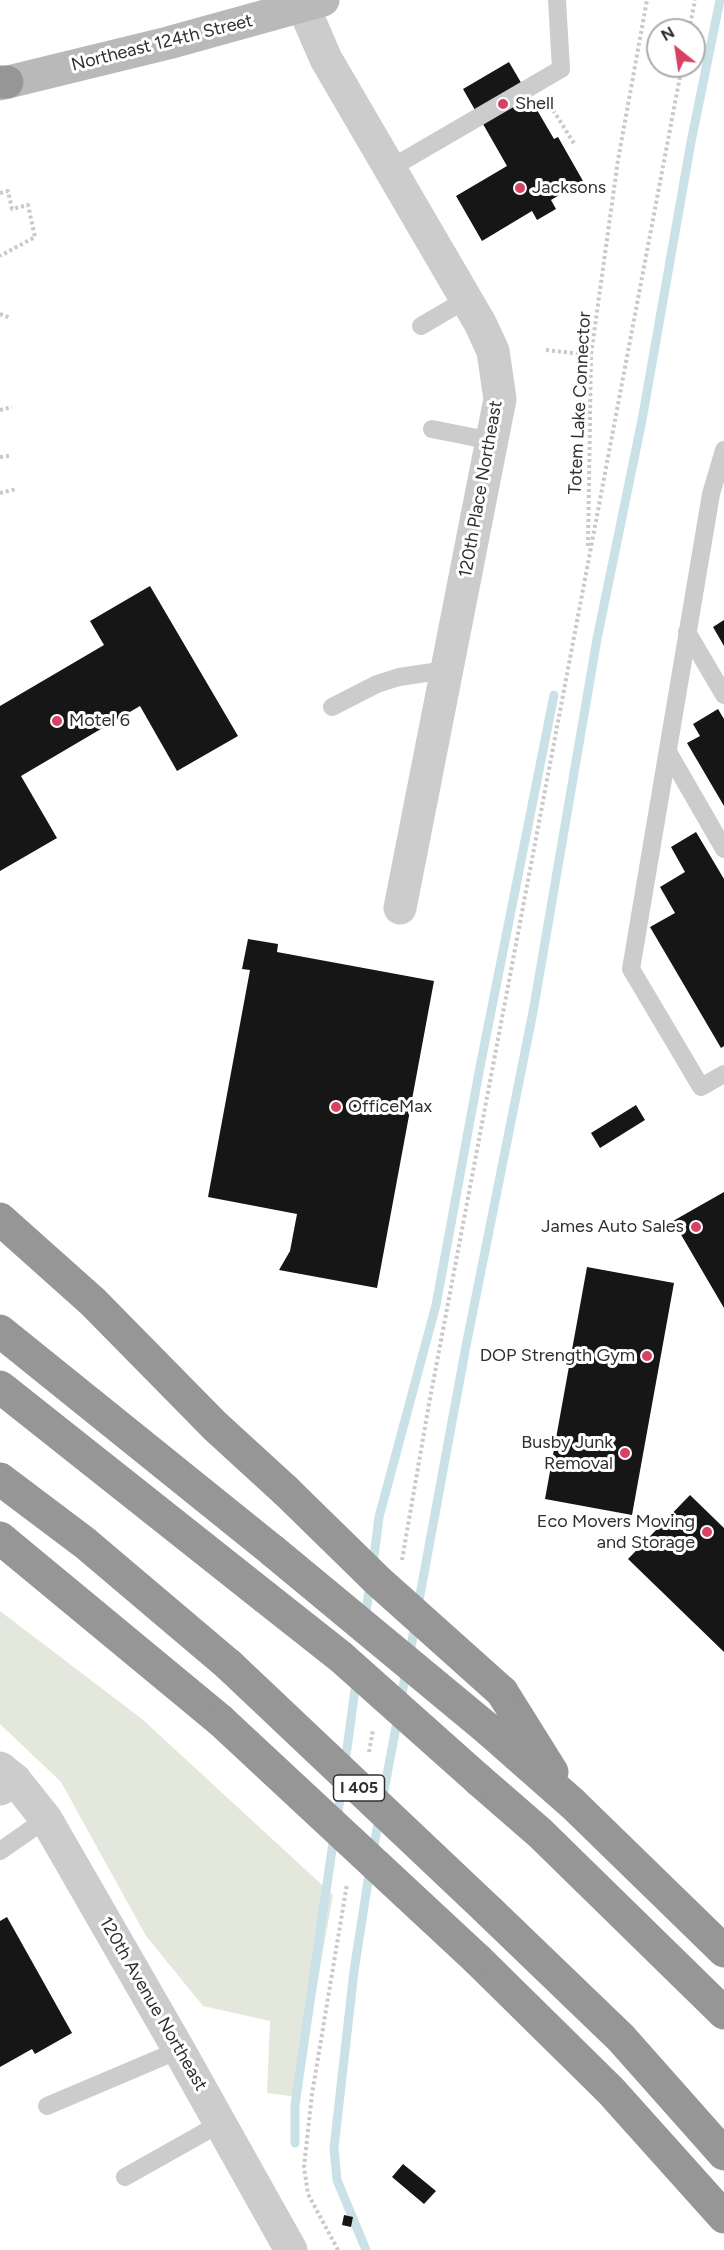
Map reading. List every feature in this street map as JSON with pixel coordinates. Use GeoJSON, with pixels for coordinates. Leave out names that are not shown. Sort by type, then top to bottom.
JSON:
{"type":"FeatureCollection","features":[{"type":"Feature","properties":{"kind":"highway"},"geometry":{"type":"LineString","coordinates":[[0,1219],[93,1302],[215,1426],[286,1491],[378,1581],[502,1692],[573,1804]]}},
{"type":"Feature","properties":{"kind":"highway"},"geometry":{"type":"LineString","coordinates":[[0,1331],[273,1551],[489,1730],[573,1804],[724,1951]]}},
{"type":"Feature","properties":{"kind":"highway"},"geometry":{"type":"LineString","coordinates":[[0,1388],[341,1657],[540,1833],[724,2013]]}},
{"type":"Feature","properties":{"kind":"highway","name":"I 405"},"geometry":{"type":"LineString","coordinates":[[0,1479],[85,1543],[229,1665],[621,2038],[724,2154]]}},
{"type":"Feature","properties":{"kind":"highway","name":"I 405"},"geometry":{"type":"LineString","coordinates":[[0,1538],[220,1720],[478,1960],[611,2091],[724,2217]]}},
{"type":"Feature","properties":{"kind":"main road","name":"Northeast 124th Street"},"geometry":{"type":"LineString","coordinates":[[2,83],[168,44],[309,2]]}},
{"type":"Feature","properties":{"kind":"street","name":"120th Place Northeast"},"geometry":{"type":"LineString","coordinates":[[309,2],[326,59],[467,299],[493,351],[500,399],[400,908]]}},
{"type":"Feature","properties":{"kind":"street","name":"120th Avenue Northeast"},"geometry":{"type":"LineString","coordinates":[[5,1779],[46,1819],[221,2123],[291,2250]]}},
{"type":"Feature","properties":{"kind":"lane"},"geometry":{"type":"LineString","coordinates":[[391,168],[561,69],[557,0]]}},
{"type":"Feature","properties":{"kind":"lane"},"geometry":{"type":"LineString","coordinates":[[421,326],[467,299]]}},
{"type":"Feature","properties":{"kind":"lane"},"geometry":{"type":"LineString","coordinates":[[432,429],[492,441]]}},
{"type":"Feature","properties":{"kind":"lane"},"geometry":{"type":"LineString","coordinates":[[724,450],[713,486],[631,969],[701,1087],[724,1074]]}},
{"type":"Feature","properties":{"kind":"lane"},"geometry":{"type":"LineString","coordinates":[[713,486],[724,504]]}},
{"type":"Feature","properties":{"kind":"lane"},"geometry":{"type":"LineString","coordinates":[[687,632],[724,695]]}},
{"type":"Feature","properties":{"kind":"lane"},"geometry":{"type":"LineString","coordinates":[[332,707],[377,684],[399,676],[446,670]]}},
{"type":"Feature","properties":{"kind":"lane"},"geometry":{"type":"LineString","coordinates":[[668,752],[724,849]]}},
{"type":"Feature","properties":{"kind":"lane"},"geometry":{"type":"LineString","coordinates":[[0,1851],[46,1819]]}},
{"type":"Feature","properties":{"kind":"lane"},"geometry":{"type":"LineString","coordinates":[[47,2106],[179,2050]]}},
{"type":"Feature","properties":{"kind":"lane"},"geometry":{"type":"LineString","coordinates":[[125,2176],[221,2123]]}},
{"type":"Feature","properties":{"kind":"path","name":"Totem Lake Connector"},"geometry":{"type":"LineString","coordinates":[[588,559],[591,355],[604,253],[635,57],[647,0]]}},
{"type":"Feature","properties":{"kind":"path"},"geometry":{"type":"LineString","coordinates":[[691,18],[695,0]]}},
{"type":"Feature","properties":{"kind":"path"},"geometry":{"type":"LineString","coordinates":[[401,1568],[429,1404],[680,78]]}},
{"type":"Feature","properties":{"kind":"path"},"geometry":{"type":"LineString","coordinates":[[561,122],[575,145]]}},
{"type":"Feature","properties":{"kind":"path"},"geometry":{"type":"LineString","coordinates":[[0,193],[8,192],[12,209],[28,206],[35,237],[0,256]]}},
{"type":"Feature","properties":{"kind":"path"},"geometry":{"type":"LineString","coordinates":[[0,314],[11,318]]}},
{"type":"Feature","properties":{"kind":"path"},"geometry":{"type":"LineString","coordinates":[[546,350],[591,355]]}},
{"type":"Feature","properties":{"kind":"path"},"geometry":{"type":"LineString","coordinates":[[0,410],[12,407]]}},
{"type":"Feature","properties":{"kind":"path"},"geometry":{"type":"LineString","coordinates":[[0,457],[9,456]]}},
{"type":"Feature","properties":{"kind":"path"},"geometry":{"type":"LineString","coordinates":[[0,493],[16,489]]}},
{"type":"Feature","properties":{"kind":"path"},"geometry":{"type":"LineString","coordinates":[[369,1755],[375,1720]]}},
{"type":"Feature","properties":{"kind":"path"},"geometry":{"type":"LineString","coordinates":[[338,2250],[308,2194],[304,2167],[312,2094],[347,1883]]}},
{"type":"Feature","properties":{"kind":"shaded area"},"geometry":{"type":"Polygon","coordinates":[[[0,1611],[142,1719],[333,1895],[297,2097],[267,2093],[270,2021],[203,2006],[146,1936],[61,1782],[0,1724],[0,1611]]]}},
{"type":"Feature","properties":{"kind":"building"},"geometry":{"type":"Polygon","coordinates":[[[509,62],[554,139],[558,137],[583,181],[551,200],[556,209],[537,220],[532,211],[482,241],[456,196],[507,166],[463,89],[509,62]]]}},
{"type":"Feature","properties":{"kind":"building","name":"Motel 6"},"geometry":{"type":"Polygon","coordinates":[[[150,586],[238,736],[177,771],[140,706],[21,776],[57,838],[0,871],[0,706],[104,645],[90,621],[150,586]]]}},
{"type":"Feature","properties":{"kind":"building"},"geometry":{"type":"Polygon","coordinates":[[[724,620],[724,646],[713,627],[724,620]]]}},
{"type":"Feature","properties":{"kind":"building"},"geometry":{"type":"Polygon","coordinates":[[[718,709],[724,719],[724,806],[687,743],[700,736],[693,724],[718,709]]]}},
{"type":"Feature","properties":{"kind":"building"},"geometry":{"type":"Polygon","coordinates":[[[696,832],[724,879],[724,1046],[721,1048],[650,927],[675,913],[660,887],[685,872],[671,847],[696,832]]]}},
{"type":"Feature","properties":{"kind":"building"},"geometry":{"type":"Polygon","coordinates":[[[248,939],[278,944],[277,952],[434,981],[377,1288],[279,1270],[290,1251],[297,1214],[208,1197],[250,970],[242,969],[248,939]]]}},
{"type":"Feature","properties":{"kind":"building"},"geometry":{"type":"Polygon","coordinates":[[[636,1105],[645,1120],[600,1148],[591,1133],[636,1105]]]}},
{"type":"Feature","properties":{"kind":"building"},"geometry":{"type":"Polygon","coordinates":[[[724,1192],[724,1308],[673,1221],[724,1192]]]}},
{"type":"Feature","properties":{"kind":"building"},"geometry":{"type":"Polygon","coordinates":[[[587,1267],[674,1283],[632,1515],[545,1499],[587,1267]]]}},
{"type":"Feature","properties":{"kind":"building"},"geometry":{"type":"Polygon","coordinates":[[[690,1495],[724,1528],[724,1652],[628,1559],[690,1495]]]}},
{"type":"Feature","properties":{"kind":"building"},"geometry":{"type":"Polygon","coordinates":[[[7,1917],[72,2033],[35,2054],[32,2049],[0,2067],[0,1921],[7,1917]]]}},
{"type":"Feature","properties":{"kind":"building"},"geometry":{"type":"Polygon","coordinates":[[[403,2164],[436,2191],[424,2204],[392,2177],[403,2164]]]}},
{"type":"Feature","properties":{"kind":"building"},"geometry":{"type":"Polygon","coordinates":[[[344,2215],[353,2217],[351,2227],[342,2225],[344,2215]]]}},
{"type":"Feature","properties":{"kind":"waterway"},"geometry":{"type":"LineString","coordinates":[[418,1606],[466,1346],[533,1012],[597,639],[642,420],[691,142],[720,0]]}},
{"type":"Feature","properties":{"kind":"waterway"},"geometry":{"type":"LineString","coordinates":[[373,1564],[379,1517],[436,1305],[479,1072],[554,695]]}},
{"type":"Feature","properties":{"kind":"waterway"},"geometry":{"type":"LineString","coordinates":[[365,1618],[370,1584]]}},
{"type":"Feature","properties":{"kind":"waterway"},"geometry":{"type":"LineString","coordinates":[[410,1654],[415,1623]]}},
{"type":"Feature","properties":{"kind":"waterway"},"geometry":{"type":"LineString","coordinates":[[401,1701],[406,1670]]}},
{"type":"Feature","properties":{"kind":"waterway"},"geometry":{"type":"LineString","coordinates":[[345,1763],[356,1682]]}},
{"type":"Feature","properties":{"kind":"waterway"},"geometry":{"type":"LineString","coordinates":[[382,1801],[398,1717]]}},
{"type":"Feature","properties":{"kind":"waterway"},"geometry":{"type":"LineString","coordinates":[[337,1820],[342,1783]]}},
{"type":"Feature","properties":{"kind":"waterway"},"geometry":{"type":"LineString","coordinates":[[373,1851],[379,1818]]}},
{"type":"Feature","properties":{"kind":"waterway"},"geometry":{"type":"LineString","coordinates":[[295,2143],[295,2105],[334,1836]]}},
{"type":"Feature","properties":{"kind":"waterway"},"geometry":{"type":"LineString","coordinates":[[366,2250],[337,2180],[334,2148],[354,1971],[370,1868]]}},
{"type":"Feature","properties":{"kind":"place","name":"Shell"},"geometry":{"type":"Point","coordinates":[503,104]}},
{"type":"Feature","properties":{"kind":"place","name":"Jacksons"},"geometry":{"type":"Point","coordinates":[520,188]}},
{"type":"Feature","properties":{"kind":"place","name":"Motel 6"},"geometry":{"type":"Point","coordinates":[57,721]}},
{"type":"Feature","properties":{"kind":"place","name":"OfficeMax"},"geometry":{"type":"Point","coordinates":[336,1107]}},
{"type":"Feature","properties":{"kind":"place","name":"James Auto Sales"},"geometry":{"type":"Point","coordinates":[696,1227]}},
{"type":"Feature","properties":{"kind":"place","name":"DOP Strength Gym"},"geometry":{"type":"Point","coordinates":[647,1356]}},
{"type":"Feature","properties":{"kind":"place","name":"Busby Junk Removal"},"geometry":{"type":"Point","coordinates":[625,1453]}},
{"type":"Feature","properties":{"kind":"place","name":"Eco Movers Moving and Storage"},"geometry":{"type":"Point","coordinates":[707,1532]}}]}
